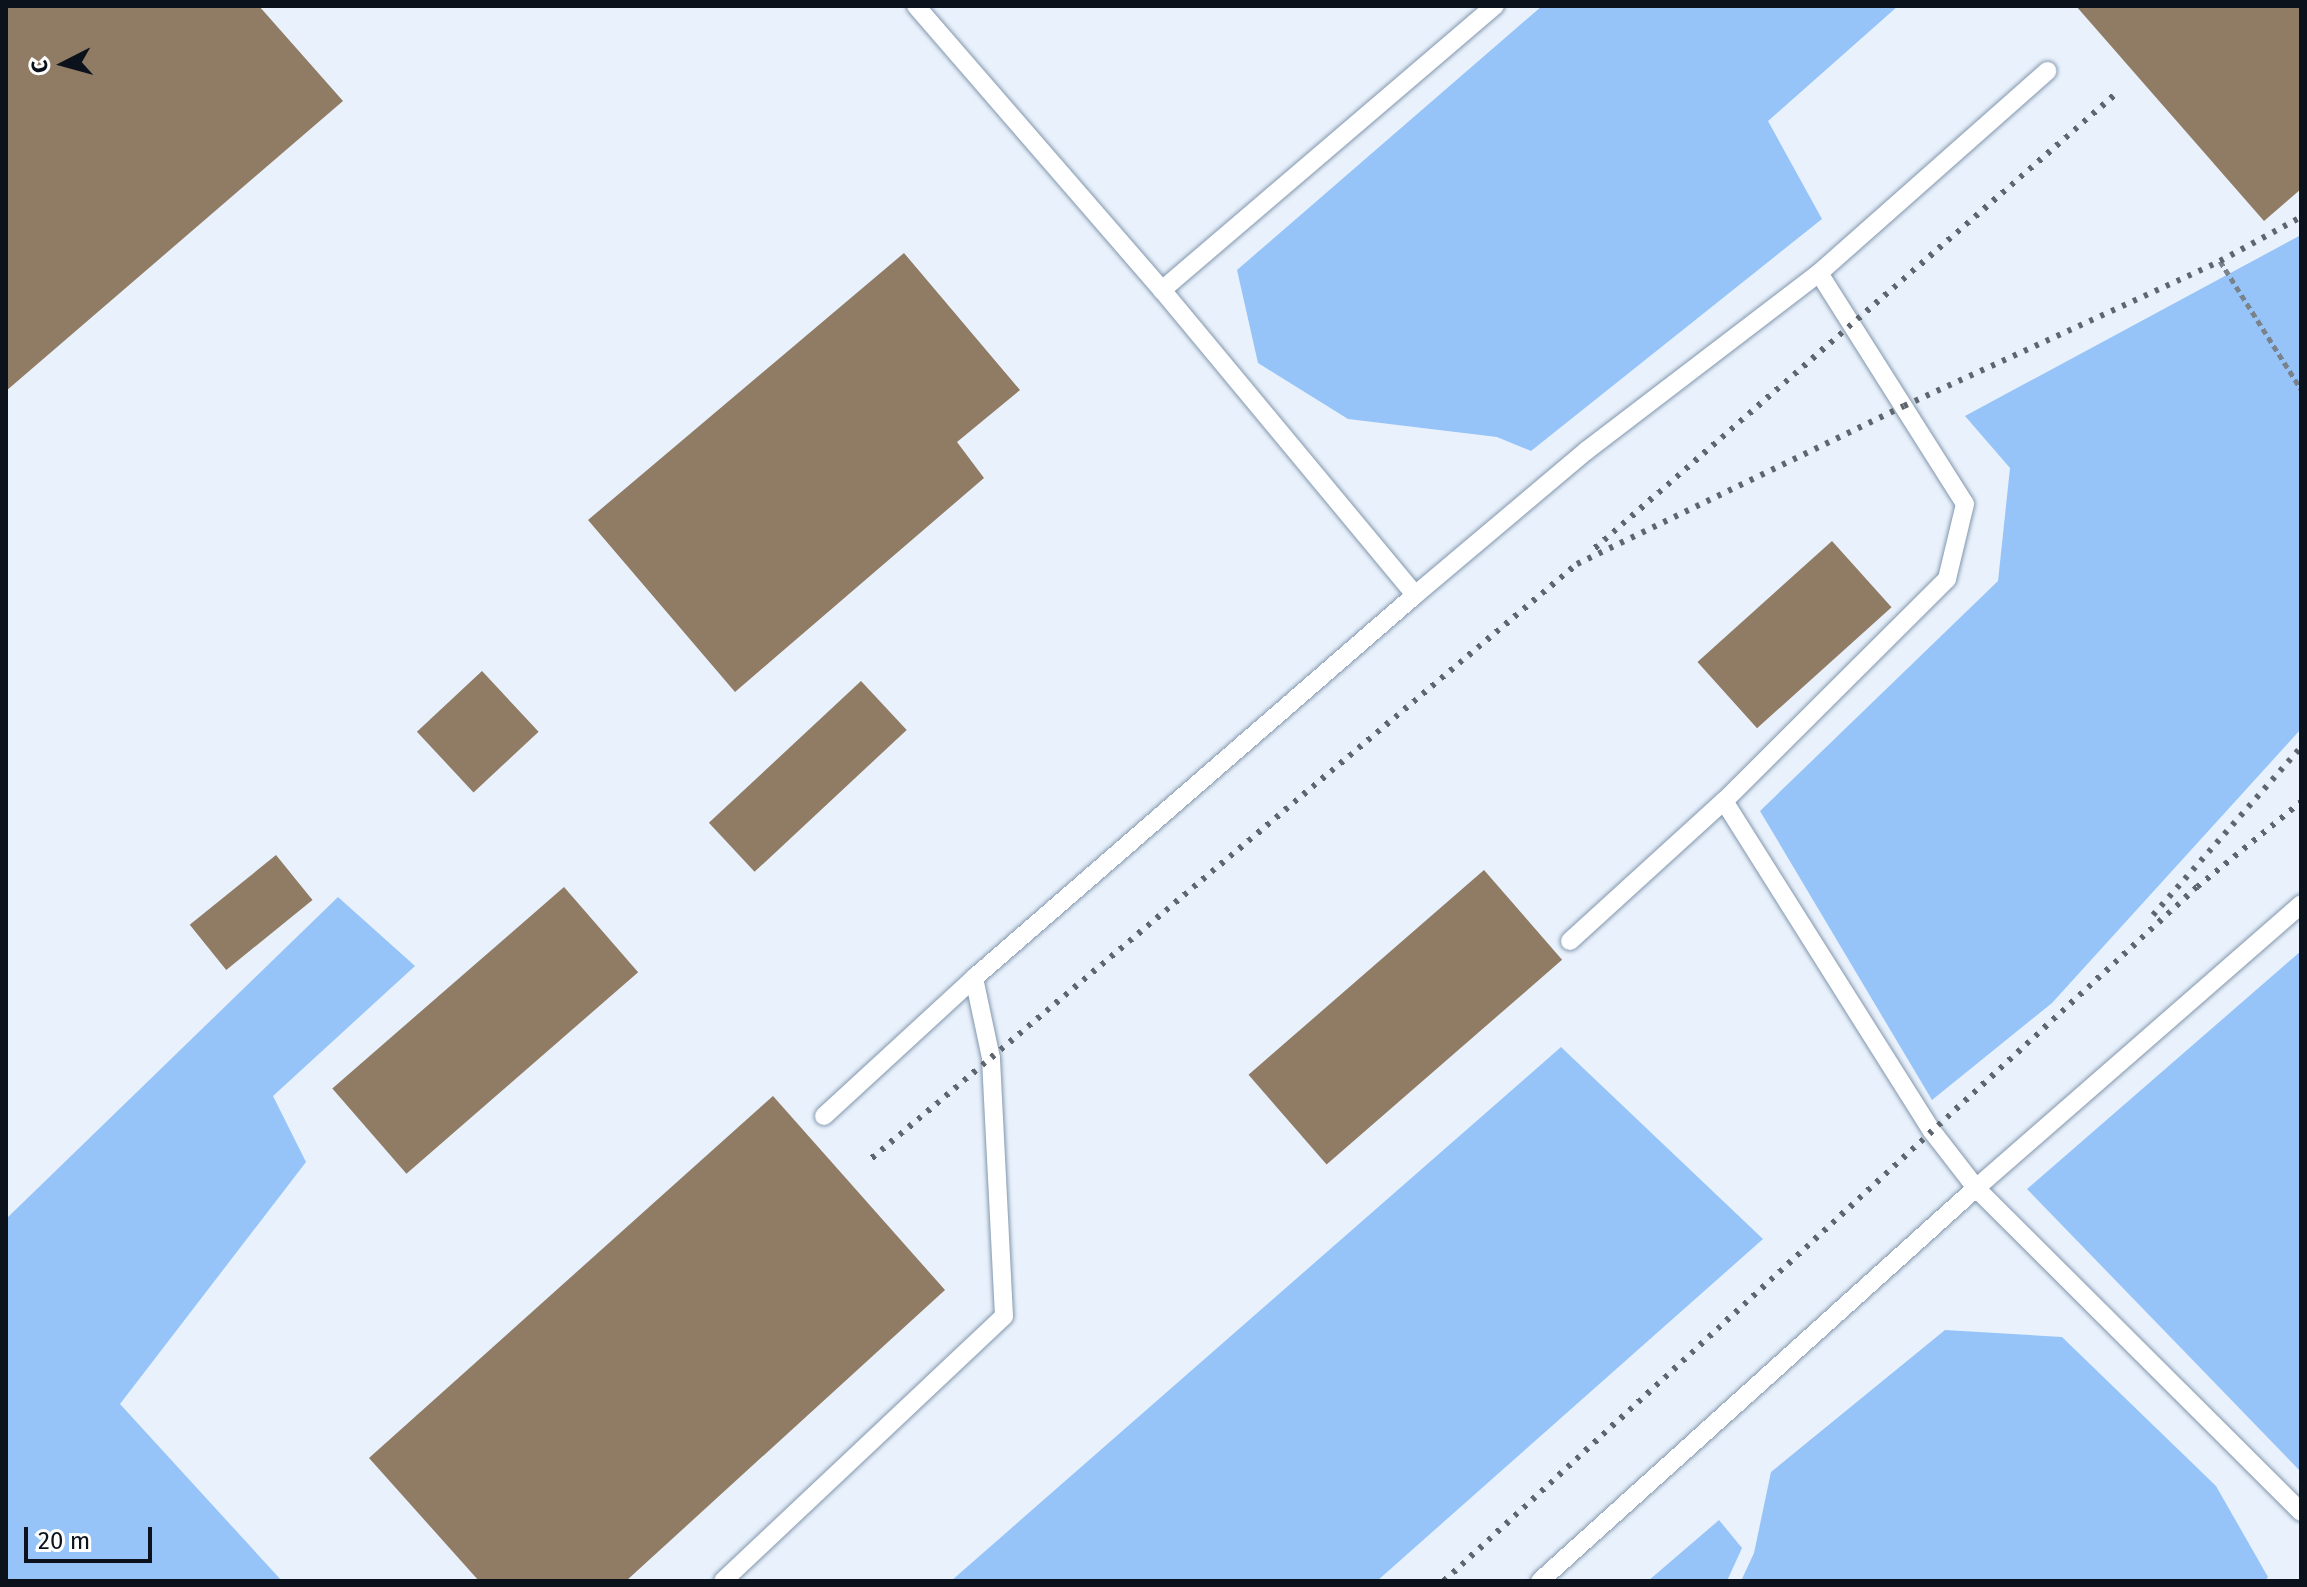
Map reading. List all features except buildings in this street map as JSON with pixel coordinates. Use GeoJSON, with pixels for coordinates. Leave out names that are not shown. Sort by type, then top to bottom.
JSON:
{"type":"FeatureCollection","features":[{"type":"Feature","properties":{"kind":"lane"},"geometry":{"type":"LineString","coordinates":[[916,6],[1162,290],[1415,595]]}},
{"type":"Feature","properties":{"kind":"lane"},"geometry":{"type":"LineString","coordinates":[[1162,290],[1495,6]]}},
{"type":"Feature","properties":{"kind":"lane"},"geometry":{"type":"LineString","coordinates":[[824,1116],[974,978],[1415,595],[1586,451],[1819,273],[2047,71]]}},
{"type":"Feature","properties":{"kind":"lane"},"geometry":{"type":"LineString","coordinates":[[1570,941],[1724,801],[1947,579],[1965,504],[1819,273]]}},
{"type":"Feature","properties":{"kind":"lane"},"geometry":{"type":"LineString","coordinates":[[1724,801],[1932,1131],[1976,1188],[2301,1512]]}},
{"type":"Feature","properties":{"kind":"lane"},"geometry":{"type":"LineString","coordinates":[[1540,1581],[1976,1188],[2301,904]]}},
{"type":"Feature","properties":{"kind":"lane"},"geometry":{"type":"LineString","coordinates":[[723,1581],[1004,1316],[991,1058],[974,978]]}},
{"type":"Feature","properties":{"kind":"path"},"geometry":{"type":"LineString","coordinates":[[2220,261],[2301,389]]}},
{"type":"Feature","properties":{"kind":"shaded area"},"geometry":{"type":"Polygon","coordinates":[[[1542,6],[1898,6],[1768,121],[1822,219],[1531,451],[1497,437],[1348,419],[1258,363],[1237,270],[1542,6]]]}},
{"type":"Feature","properties":{"kind":"shaded area"},"geometry":{"type":"Polygon","coordinates":[[[2301,235],[2301,729],[2052,1003],[1932,1100],[1760,811],[1998,581],[2010,468],[1965,416],[2301,235]]]}},
{"type":"Feature","properties":{"kind":"shaded area"},"geometry":{"type":"Polygon","coordinates":[[[338,897],[415,966],[273,1096],[306,1162],[120,1404],[282,1581],[6,1581],[6,1219],[338,897]]]}},
{"type":"Feature","properties":{"kind":"shaded area"},"geometry":{"type":"Polygon","coordinates":[[[2301,951],[2301,1472],[2027,1189],[2301,951]]]}},
{"type":"Feature","properties":{"kind":"shaded area"},"geometry":{"type":"Polygon","coordinates":[[[1561,1047],[1763,1239],[1377,1581],[951,1581],[1561,1047]]]}},
{"type":"Feature","properties":{"kind":"shaded area"},"geometry":{"type":"Polygon","coordinates":[[[1945,1330],[2062,1337],[2216,1486],[2268,1577],[2265,1581],[1741,1581],[1754,1553],[1771,1472],[1945,1330]]]}},
{"type":"Feature","properties":{"kind":"shaded area"},"geometry":{"type":"Polygon","coordinates":[[[1719,1520],[1742,1548],[1727,1581],[1648,1581],[1719,1520]]]}},
{"type":"Feature","properties":{"kind":"railway"},"geometry":{"type":"LineString","coordinates":[[1595,548],[2119,91]]}},
{"type":"Feature","properties":{"kind":"railway"},"geometry":{"type":"LineString","coordinates":[[872,1158],[1577,564],[1904,406],[2220,261],[2301,217]]}},
{"type":"Feature","properties":{"kind":"railway"},"geometry":{"type":"LineString","coordinates":[[2153,915],[2301,747]]}},
{"type":"Feature","properties":{"kind":"railway"},"geometry":{"type":"LineString","coordinates":[[1444,1581],[2197,887],[2301,802]]}}]}
